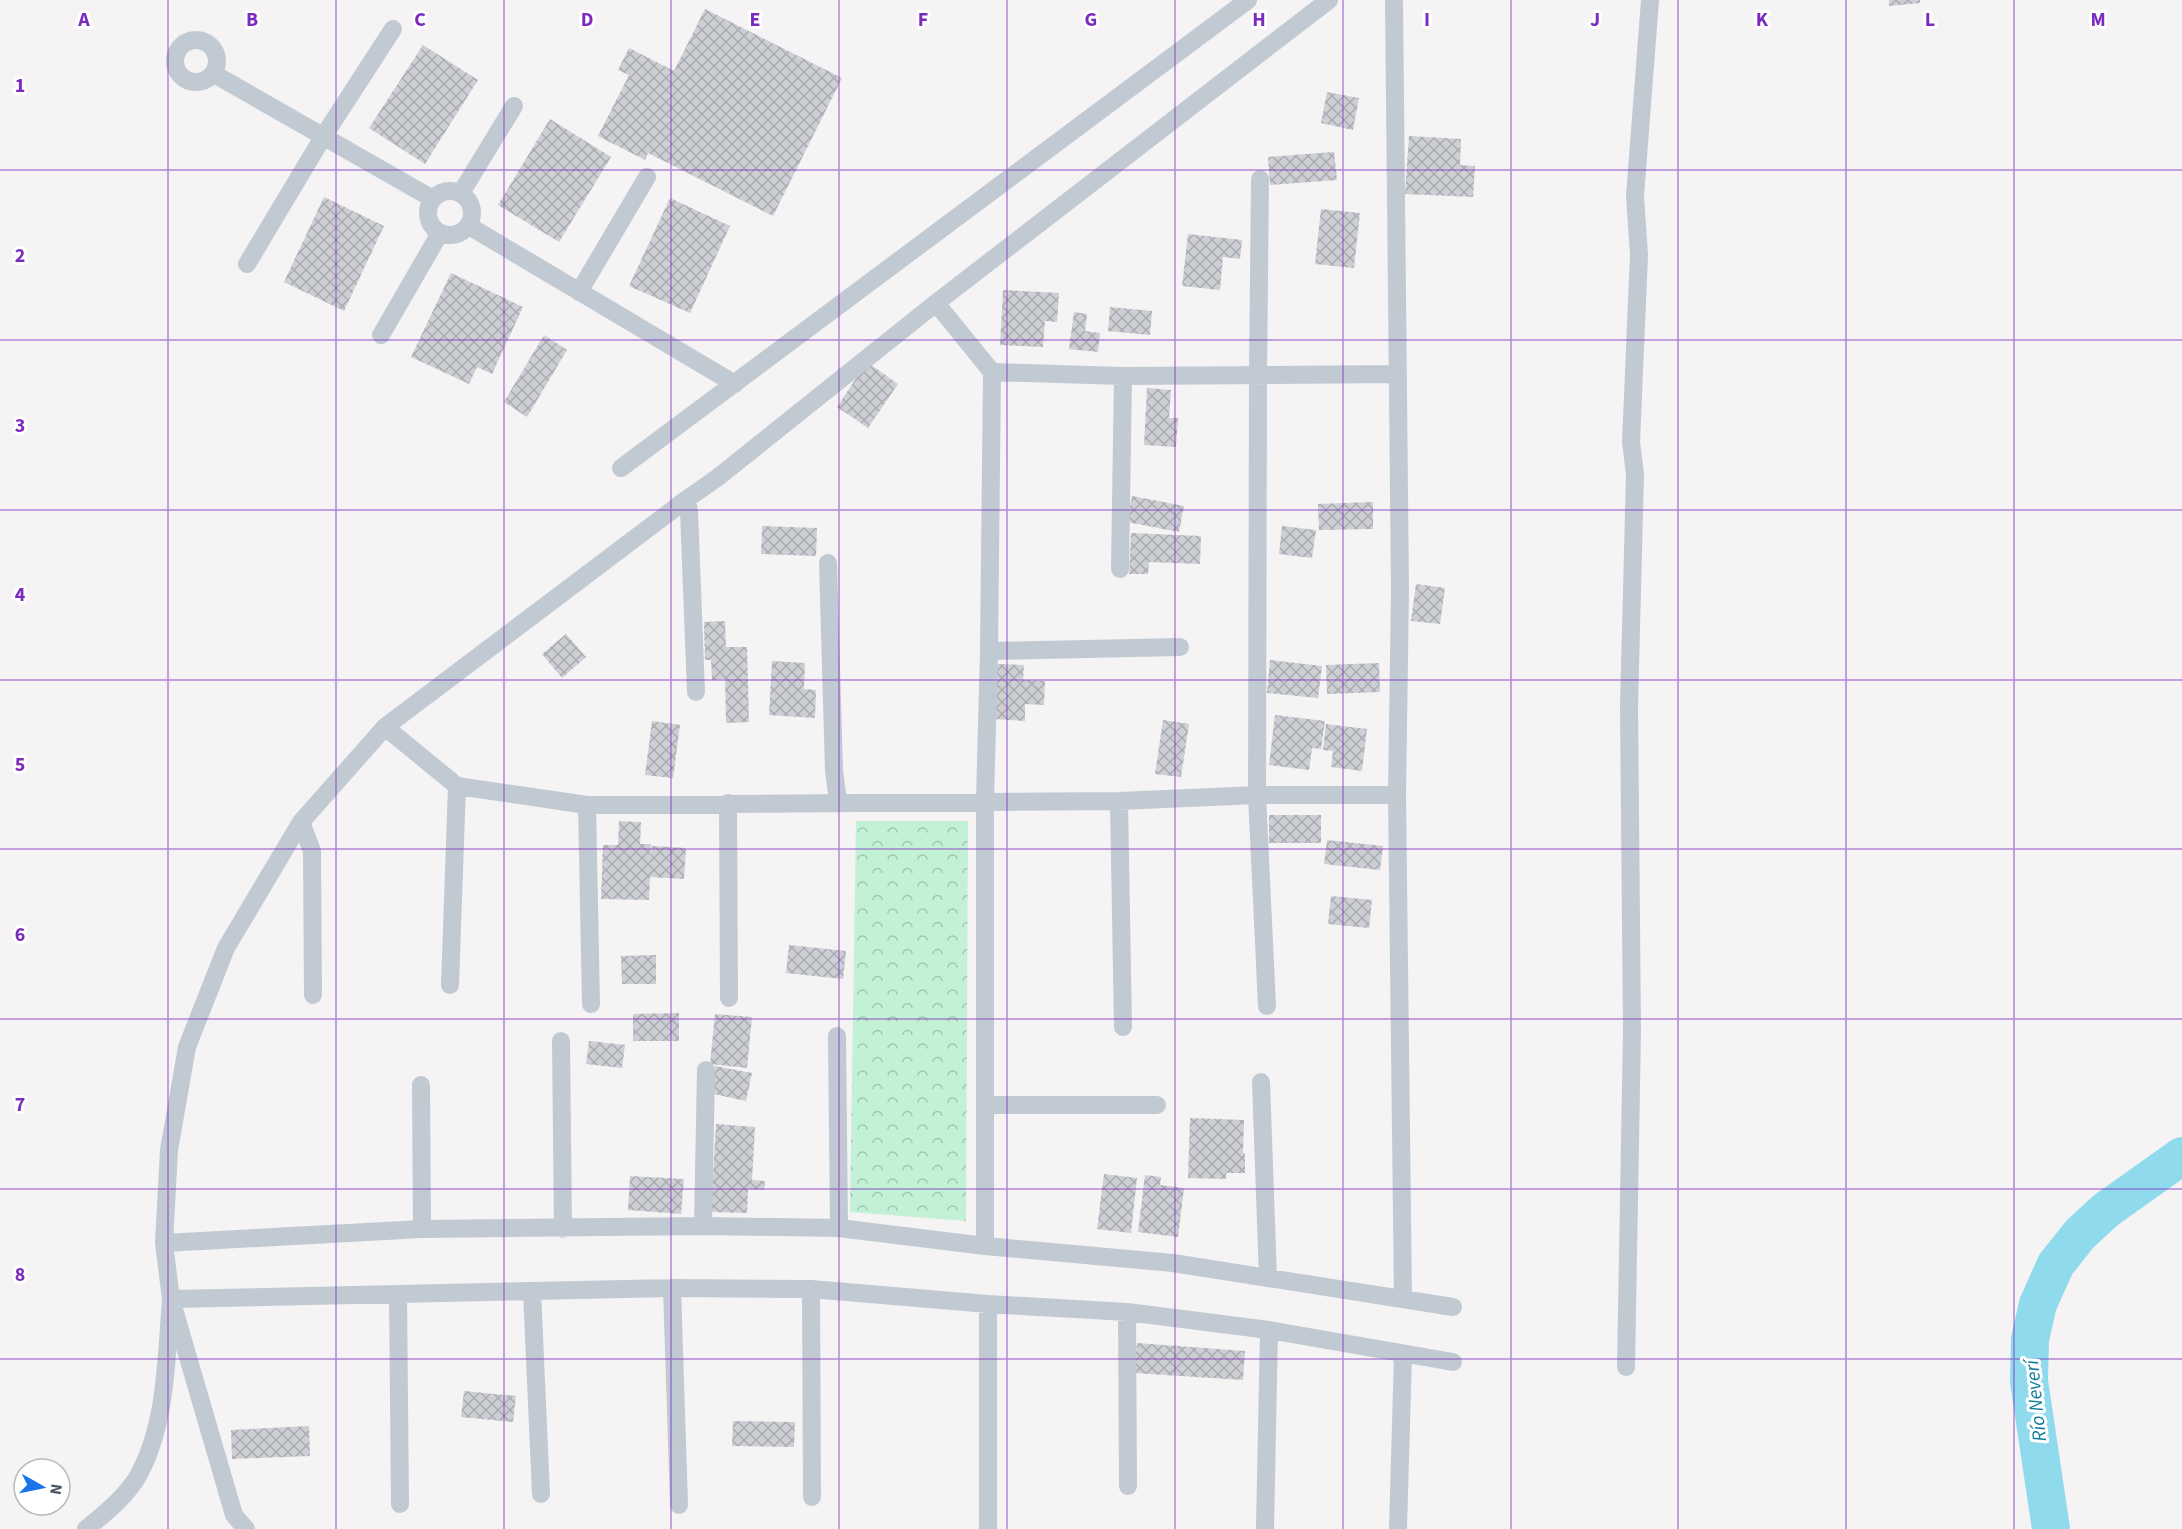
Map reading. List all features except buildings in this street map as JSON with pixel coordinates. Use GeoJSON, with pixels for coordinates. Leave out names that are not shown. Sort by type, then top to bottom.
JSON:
{"type":"FeatureCollection","features":[{"type":"Feature","properties":{"kind":"street"},"geometry":{"type":"LineString","coordinates":[[621,468],[1248,0]]}},
{"type":"Feature","properties":{"kind":"street"},"geometry":{"type":"LineString","coordinates":[[246,1529],[234,1515],[171,1299],[164,1243],[169,1150],[187,1047],[226,948],[301,822],[385,726],[717,478],[936,303],[1329,0]]}},
{"type":"Feature","properties":{"kind":"street"},"geometry":{"type":"LineString","coordinates":[[1394,0],[1400,590],[1397,795],[1403,1299]]}},
{"type":"Feature","properties":{"kind":"street"},"geometry":{"type":"LineString","coordinates":[[1626,1367],[1632,1030],[1629,706],[1635,474],[1631,442],[1639,255],[1635,196],[1650,0]]}},
{"type":"Feature","properties":{"kind":"street"},"geometry":{"type":"LineString","coordinates":[[247,264],[323,137],[393,29]]}},
{"type":"Feature","properties":{"kind":"street"},"geometry":{"type":"LineString","coordinates":[[214,74],[433,199]]}},
{"type":"Feature","properties":{"kind":"street"},"geometry":{"type":"LineString","coordinates":[[461,193],[514,106]]}},
{"type":"Feature","properties":{"kind":"street"},"geometry":{"type":"LineString","coordinates":[[579,292],[647,177]]}},
{"type":"Feature","properties":{"kind":"street"},"geometry":{"type":"LineString","coordinates":[[1260,179],[1257,795],[1267,1006]]}},
{"type":"Feature","properties":{"kind":"street"},"geometry":{"type":"LineString","coordinates":[[446,191],[461,193],[471,205],[473,213],[469,226],[455,235],[440,233],[429,222],[428,214],[433,199],[446,191]]}},
{"type":"Feature","properties":{"kind":"street"},"geometry":{"type":"LineString","coordinates":[[469,226],[735,384]]}},
{"type":"Feature","properties":{"kind":"street"},"geometry":{"type":"LineString","coordinates":[[381,335],[440,233]]}},
{"type":"Feature","properties":{"kind":"street"},"geometry":{"type":"LineString","coordinates":[[936,303],[992,372],[985,801],[985,1246]]}},
{"type":"Feature","properties":{"kind":"street"},"geometry":{"type":"LineString","coordinates":[[992,372],[1123,376],[1398,374]]}},
{"type":"Feature","properties":{"kind":"street"},"geometry":{"type":"LineString","coordinates":[[1120,569],[1123,376]]}},
{"type":"Feature","properties":{"kind":"street"},"geometry":{"type":"LineString","coordinates":[[687,499],[696,692]]}},
{"type":"Feature","properties":{"kind":"street"},"geometry":{"type":"LineString","coordinates":[[828,563],[834,770],[838,802]]}},
{"type":"Feature","properties":{"kind":"street"},"geometry":{"type":"LineString","coordinates":[[989,651],[1180,647]]}},
{"type":"Feature","properties":{"kind":"street"},"geometry":{"type":"LineString","coordinates":[[385,726],[457,786],[587,805],[1119,801],[1257,795],[1397,795]]}},
{"type":"Feature","properties":{"kind":"street"},"geometry":{"type":"LineString","coordinates":[[450,985],[457,786]]}},
{"type":"Feature","properties":{"kind":"street"},"geometry":{"type":"LineString","coordinates":[[1119,801],[1123,1027]]}},
{"type":"Feature","properties":{"kind":"street"},"geometry":{"type":"LineString","coordinates":[[728,803],[729,998]]}},
{"type":"Feature","properties":{"kind":"street"},"geometry":{"type":"LineString","coordinates":[[587,805],[591,1004]]}},
{"type":"Feature","properties":{"kind":"street"},"geometry":{"type":"LineString","coordinates":[[301,822],[312,851],[314,995]]}},
{"type":"Feature","properties":{"kind":"street"},"geometry":{"type":"LineString","coordinates":[[837,1036],[839,1228]]}},
{"type":"Feature","properties":{"kind":"street"},"geometry":{"type":"LineString","coordinates":[[561,1041],[563,1228]]}},
{"type":"Feature","properties":{"kind":"street"},"geometry":{"type":"LineString","coordinates":[[703,1226],[706,1070]]}},
{"type":"Feature","properties":{"kind":"street"},"geometry":{"type":"LineString","coordinates":[[1261,1082],[1269,1278]]}},
{"type":"Feature","properties":{"kind":"street"},"geometry":{"type":"LineString","coordinates":[[421,1085],[422,1229]]}},
{"type":"Feature","properties":{"kind":"street"},"geometry":{"type":"LineString","coordinates":[[985,1106],[1157,1105]]}},
{"type":"Feature","properties":{"kind":"street"},"geometry":{"type":"LineString","coordinates":[[164,1243],[422,1229],[703,1226],[839,1228],[985,1246],[1173,1263],[1453,1307]]}},
{"type":"Feature","properties":{"kind":"street"},"geometry":{"type":"LineString","coordinates":[[171,1299],[672,1288],[811,1289],[988,1304],[1127,1312],[1269,1330],[1453,1362]]}},
{"type":"Feature","properties":{"kind":"street"},"geometry":{"type":"LineString","coordinates":[[672,1288],[679,1505]]}},
{"type":"Feature","properties":{"kind":"street"},"geometry":{"type":"LineString","coordinates":[[811,1289],[812,1497]]}},
{"type":"Feature","properties":{"kind":"street"},"geometry":{"type":"LineString","coordinates":[[532,1291],[541,1494]]}},
{"type":"Feature","properties":{"kind":"street"},"geometry":{"type":"LineString","coordinates":[[398,1294],[400,1504]]}},
{"type":"Feature","properties":{"kind":"street"},"geometry":{"type":"LineString","coordinates":[[86,1529],[114,1504],[137,1478],[155,1438],[162,1397],[171,1299]]}},
{"type":"Feature","properties":{"kind":"street"},"geometry":{"type":"LineString","coordinates":[[988,1304],[988,1529]]}},
{"type":"Feature","properties":{"kind":"street"},"geometry":{"type":"LineString","coordinates":[[1127,1312],[1128,1486]]}},
{"type":"Feature","properties":{"kind":"street"},"geometry":{"type":"LineString","coordinates":[[1265,1529],[1269,1330]]}},
{"type":"Feature","properties":{"kind":"street"},"geometry":{"type":"LineString","coordinates":[[1398,1529],[1403,1354]]}},
{"type":"Feature","properties":{"kind":"green space"},"geometry":{"type":"Polygon","coordinates":[[[856,821],[968,821],[966,1221],[850,1212],[856,821]]]}},
{"type":"Feature","properties":{"kind":"waterway","name":"Río Neverí"},"geometry":{"type":"LineString","coordinates":[[2051,1529],[2029,1381],[2030,1339],[2038,1304],[2056,1264],[2080,1234],[2106,1210],[2182,1156]]}}]}
